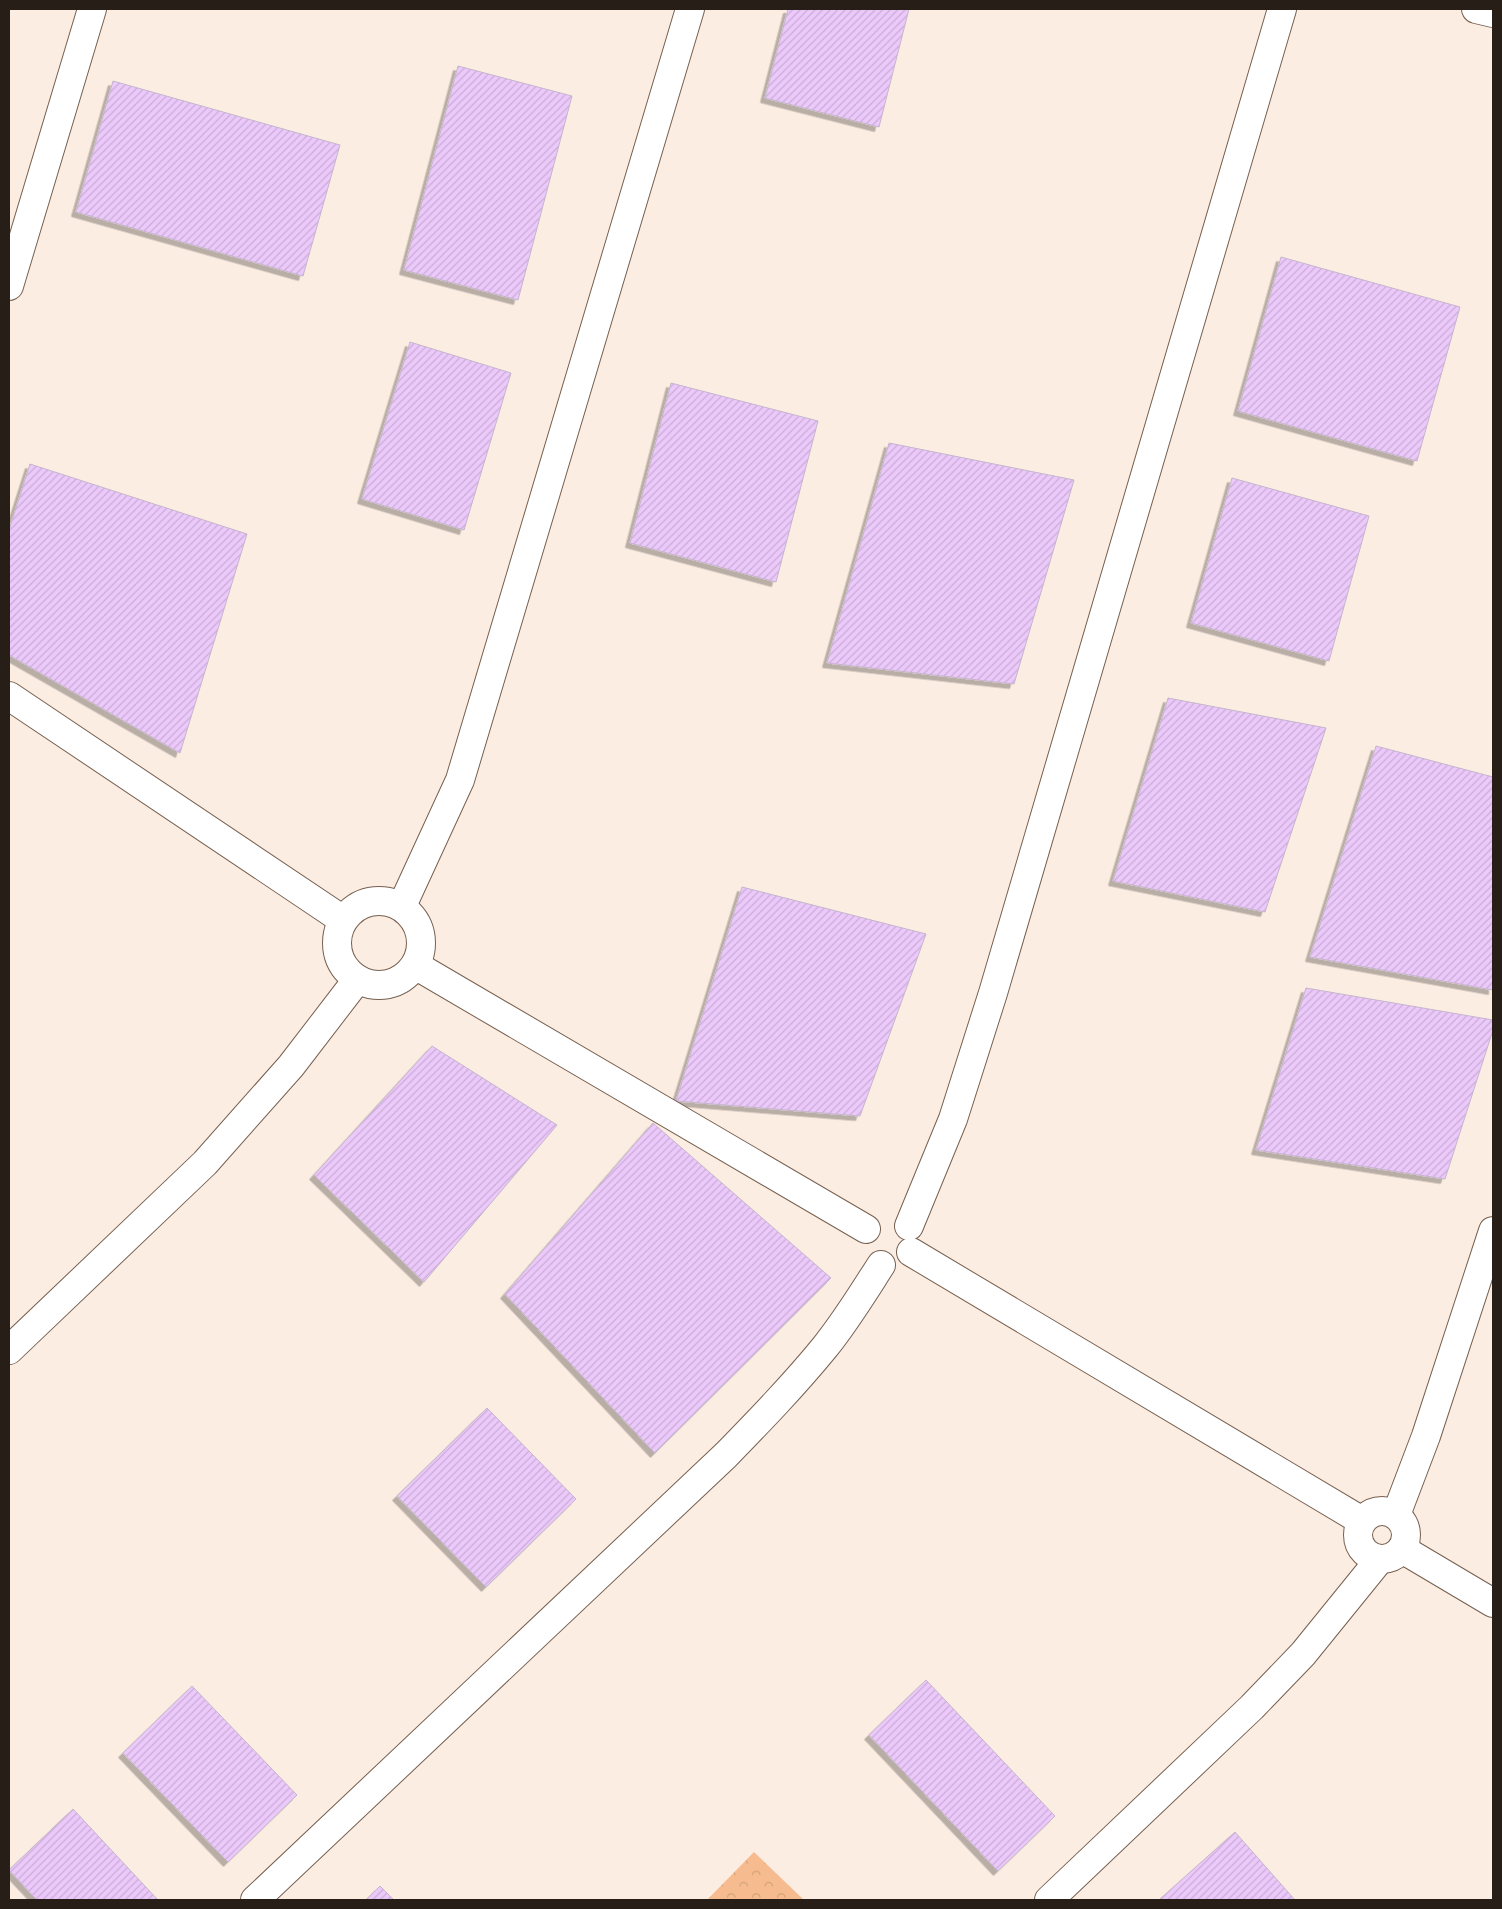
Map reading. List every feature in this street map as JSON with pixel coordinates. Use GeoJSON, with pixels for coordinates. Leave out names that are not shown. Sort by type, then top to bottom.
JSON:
{"type":"FeatureCollection","features":[{"type":"Feature","properties":{"kind":"street"},"geometry":{"type":"LineString","coordinates":[[9,286],[92,9]]}},
{"type":"Feature","properties":{"kind":"street"},"geometry":{"type":"LineString","coordinates":[[402,906],[460,780],[690,9]]}},
{"type":"Feature","properties":{"kind":"street"},"geometry":{"type":"LineString","coordinates":[[1282,9],[954,1119],[910,1239],[904,1260],[893,1265],[881,1265],[869,1256],[864,1243],[866,1229],[875,1220],[887,1215],[899,1218],[910,1239],[1362,1521]]}},
{"type":"Feature","properties":{"kind":"street"},"geometry":{"type":"LineString","coordinates":[[1476,9],[1493,13]]}},
{"type":"Feature","properties":{"kind":"street"},"geometry":{"type":"LineString","coordinates":[[9,696],[343,920]]}},
{"type":"Feature","properties":{"kind":"street"},"geometry":{"type":"LineString","coordinates":[[380,900],[402,906],[417,923],[422,944],[415,965],[399,981],[377,986],[356,980],[341,963],[336,942],[343,920],[359,905],[380,900]]}},
{"type":"Feature","properties":{"kind":"street"},"geometry":{"type":"LineString","coordinates":[[415,965],[866,1229]]}},
{"type":"Feature","properties":{"kind":"street"},"geometry":{"type":"LineString","coordinates":[[9,1350],[205,1163],[291,1066],[356,980]]}},
{"type":"Feature","properties":{"kind":"street"},"geometry":{"type":"LineString","coordinates":[[1396,1515],[1426,1436],[1493,1231]]}},
{"type":"Feature","properties":{"kind":"street"},"geometry":{"type":"LineString","coordinates":[[255,1900],[726,1455],[775,1404],[824,1348],[857,1304],[881,1265]]}},
{"type":"Feature","properties":{"kind":"street"},"geometry":{"type":"LineString","coordinates":[[1050,1900],[1252,1707],[1302,1654],[1391,1554],[1406,1537],[1404,1524],[1396,1515],[1384,1511],[1372,1513],[1362,1521],[1358,1533],[1360,1546],[1368,1555],[1391,1554],[1493,1603]]}},
{"type":"Feature","properties":{"kind":"green space"},"geometry":{"type":"Polygon","coordinates":[[[754,1852],[804,1900],[707,1900],[754,1852]]]}},
{"type":"Feature","properties":{"kind":"building"},"geometry":{"type":"Polygon","coordinates":[[[788,9],[909,9],[879,127],[765,98],[788,9]]]}},
{"type":"Feature","properties":{"kind":"building"},"geometry":{"type":"Polygon","coordinates":[[[458,66],[572,96],[518,300],[404,270],[458,66]]]}},
{"type":"Feature","properties":{"kind":"building"},"geometry":{"type":"Polygon","coordinates":[[[113,81],[340,145],[303,276],[76,212],[113,81]]]}},
{"type":"Feature","properties":{"kind":"building"},"geometry":{"type":"Polygon","coordinates":[[[1281,257],[1460,307],[1417,461],[1238,411],[1281,257]]]}},
{"type":"Feature","properties":{"kind":"building"},"geometry":{"type":"Polygon","coordinates":[[[410,342],[511,373],[464,530],[362,499],[410,342]]]}},
{"type":"Feature","properties":{"kind":"building"},"geometry":{"type":"Polygon","coordinates":[[[671,383],[818,421],[776,582],[630,543],[671,383]]]}},
{"type":"Feature","properties":{"kind":"building"},"geometry":{"type":"Polygon","coordinates":[[[889,443],[1074,480],[1014,684],[827,663],[889,443]]]}},
{"type":"Feature","properties":{"kind":"building"},"geometry":{"type":"Polygon","coordinates":[[[30,464],[247,534],[180,753],[9,655],[9,530],[30,464]]]}},
{"type":"Feature","properties":{"kind":"building"},"geometry":{"type":"Polygon","coordinates":[[[1232,478],[1369,516],[1329,661],[1191,623],[1232,478]]]}},
{"type":"Feature","properties":{"kind":"building"},"geometry":{"type":"Polygon","coordinates":[[[1168,698],[1326,728],[1265,912],[1113,881],[1168,698]]]}},
{"type":"Feature","properties":{"kind":"building"},"geometry":{"type":"Polygon","coordinates":[[[1376,746],[1493,777],[1493,990],[1310,957],[1376,746]]]}},
{"type":"Feature","properties":{"kind":"building"},"geometry":{"type":"Polygon","coordinates":[[[742,887],[926,934],[860,1116],[676,1101],[742,887]]]}},
{"type":"Feature","properties":{"kind":"building"},"geometry":{"type":"Polygon","coordinates":[[[1306,988],[1493,1020],[1493,1030],[1445,1179],[1256,1150],[1306,988]]]}},
{"type":"Feature","properties":{"kind":"building"},"geometry":{"type":"Polygon","coordinates":[[[432,1046],[557,1125],[424,1282],[314,1175],[432,1046]]]}},
{"type":"Feature","properties":{"kind":"building"},"geometry":{"type":"Polygon","coordinates":[[[653,1123],[831,1278],[655,1453],[505,1294],[653,1123]]]}},
{"type":"Feature","properties":{"kind":"building"},"geometry":{"type":"Polygon","coordinates":[[[487,1408],[576,1499],[486,1587],[397,1496],[487,1408]]]}},
{"type":"Feature","properties":{"kind":"building"},"geometry":{"type":"Polygon","coordinates":[[[926,1680],[1055,1816],[998,1871],[869,1735],[926,1680]]]}},
{"type":"Feature","properties":{"kind":"building"},"geometry":{"type":"Polygon","coordinates":[[[192,1686],[297,1795],[228,1862],[123,1753],[192,1686]]]}},
{"type":"Feature","properties":{"kind":"building"},"geometry":{"type":"Polygon","coordinates":[[[73,1809],[158,1900],[37,1900],[9,1870],[73,1809]]]}},
{"type":"Feature","properties":{"kind":"building"},"geometry":{"type":"Polygon","coordinates":[[[1235,1832],[1295,1900],[1159,1900],[1235,1832]]]}},
{"type":"Feature","properties":{"kind":"building"},"geometry":{"type":"Polygon","coordinates":[[[380,1886],[394,1900],[366,1900],[380,1886]]]}}]}
